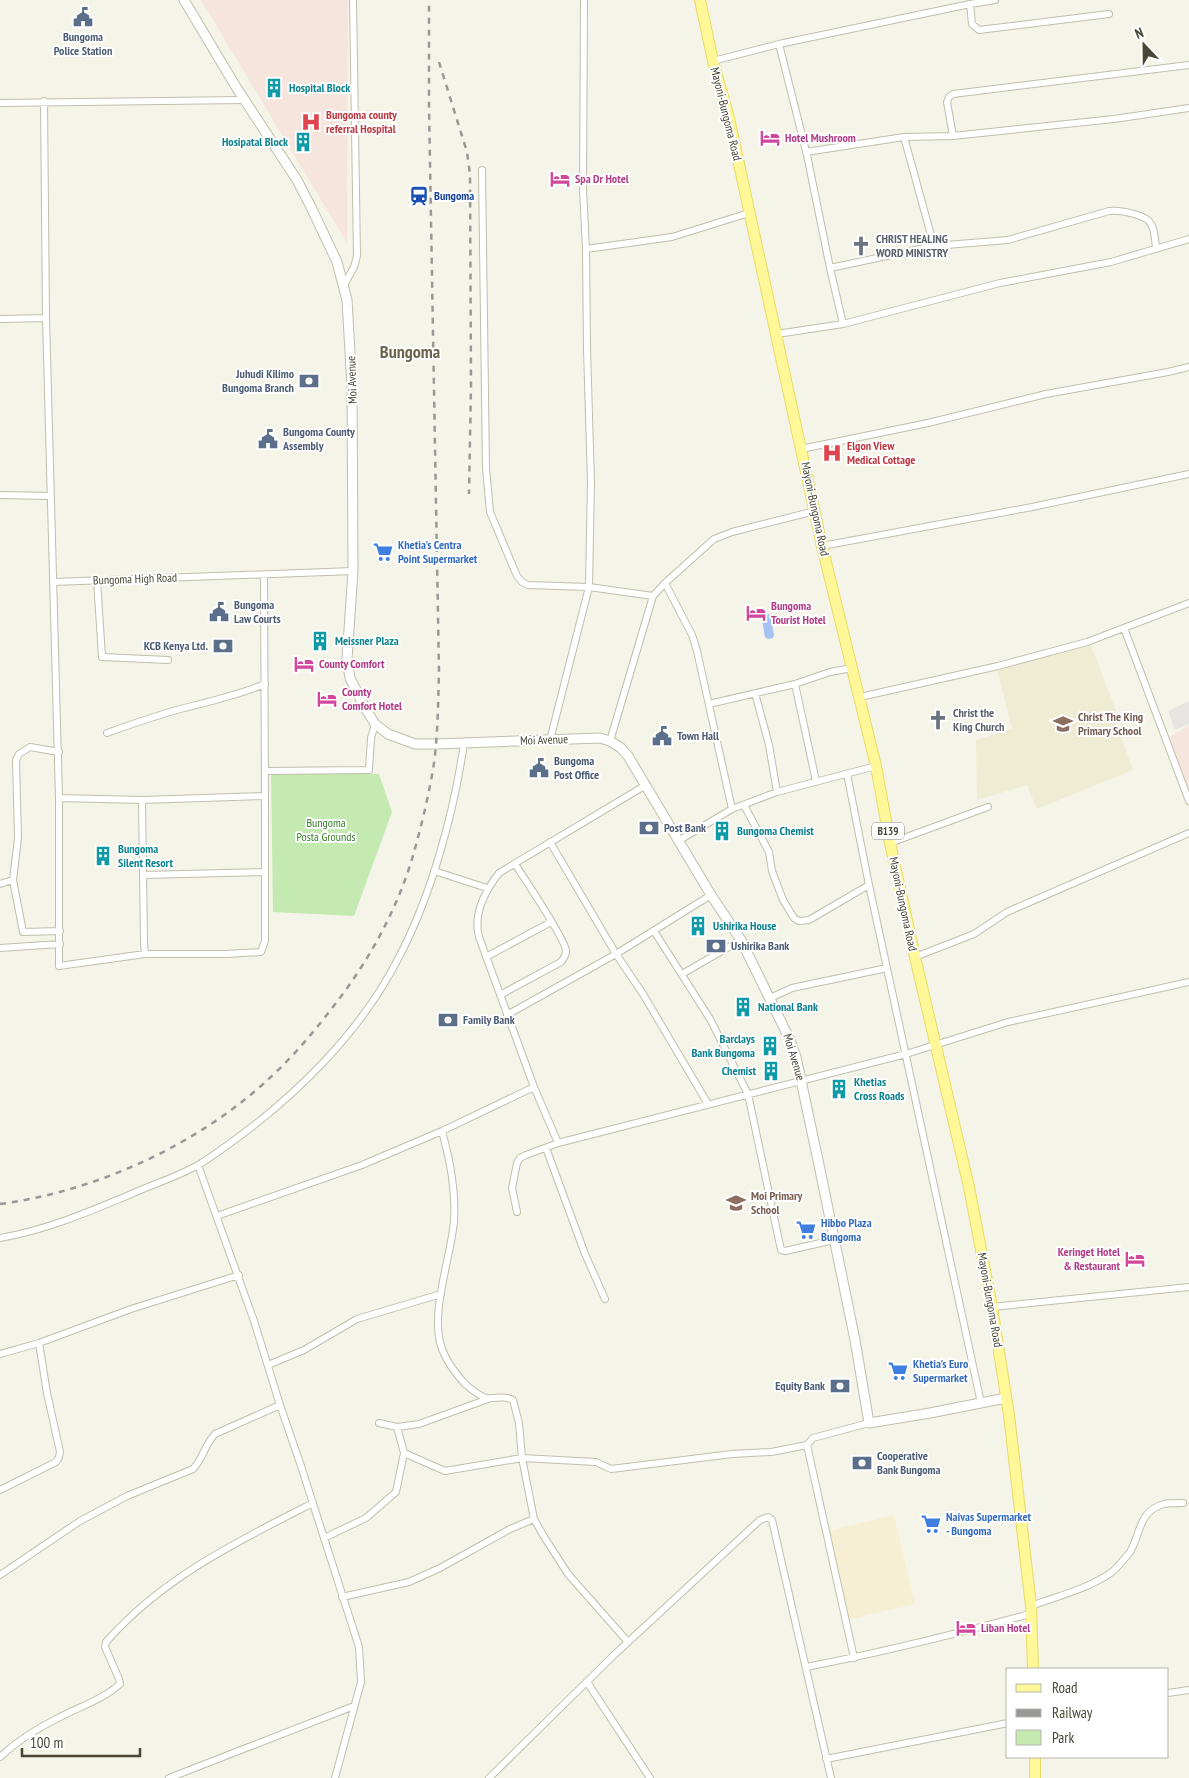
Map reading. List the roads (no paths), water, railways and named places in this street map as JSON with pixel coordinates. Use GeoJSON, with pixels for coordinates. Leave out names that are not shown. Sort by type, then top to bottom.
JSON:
{"type":"FeatureCollection","features":[{"type":"Feature","properties":{"kind":"main road","name":"Mayoni-Bungoma Road"},"geometry":{"type":"LineString","coordinates":[[700,0],[713,61],[729,118],[822,546],[876,766],[890,843],[915,957],[969,1188],[992,1307],[1006,1398],[1031,1610],[1033,1668]]}},
{"type":"Feature","properties":{"kind":"main road"},"geometry":{"type":"LineString","coordinates":[[1035,1758],[1035,1778]]}},
{"type":"Feature","properties":{"kind":"street","name":"Moi Avenue"},"geometry":{"type":"LineString","coordinates":[[184,0],[244,100],[297,180],[331,246],[344,285],[349,316],[352,387],[353,571],[347,659],[353,685],[375,724],[388,734],[416,744],[600,738],[610,741],[625,752],[711,895],[741,940],[789,1038],[801,1080],[857,1350],[869,1423]]}},
{"type":"Feature","properties":{"kind":"street"},"geometry":{"type":"LineString","coordinates":[[344,285],[354,267],[357,256],[353,0]]}},
{"type":"Feature","properties":{"kind":"street"},"geometry":{"type":"LineString","coordinates":[[550,740],[589,587],[591,482],[583,189],[584,0]]}},
{"type":"Feature","properties":{"kind":"street"},"geometry":{"type":"LineString","coordinates":[[713,61],[779,44],[995,0]]}},
{"type":"Feature","properties":{"kind":"street"},"geometry":{"type":"LineString","coordinates":[[970,4],[972,24],[978,30],[1109,14]]}},
{"type":"Feature","properties":{"kind":"street"},"geometry":{"type":"LineString","coordinates":[[779,44],[806,152],[843,324]]}},
{"type":"Feature","properties":{"kind":"street"},"geometry":{"type":"LineString","coordinates":[[953,136],[947,102],[953,94],[1189,65]]}},
{"type":"Feature","properties":{"kind":"street"},"geometry":{"type":"LineString","coordinates":[[0,103],[244,100]]}},
{"type":"Feature","properties":{"kind":"street"},"geometry":{"type":"LineString","coordinates":[[44,101],[50,496],[59,752],[59,966],[145,954],[261,952],[265,941],[264,575]]}},
{"type":"Feature","properties":{"kind":"street"},"geometry":{"type":"LineString","coordinates":[[806,152],[904,137],[953,136],[1114,119],[1189,108]]}},
{"type":"Feature","properties":{"kind":"street"},"geometry":{"type":"LineString","coordinates":[[904,137],[934,246]]}},
{"type":"Feature","properties":{"kind":"street"},"geometry":{"type":"LineString","coordinates":[[482,170],[486,468],[490,512],[517,576],[522,582],[536,585],[589,587],[653,596]]}},
{"type":"Feature","properties":{"kind":"street"},"geometry":{"type":"LineString","coordinates":[[830,268],[934,246],[1008,240],[1109,211],[1120,210],[1145,218],[1151,224],[1156,248]]}},
{"type":"Feature","properties":{"kind":"street"},"geometry":{"type":"LineString","coordinates":[[586,249],[672,238],[749,213]]}},
{"type":"Feature","properties":{"kind":"street"},"geometry":{"type":"LineString","coordinates":[[777,334],[843,324],[1000,284],[1111,262],[1189,239]]}},
{"type":"Feature","properties":{"kind":"street"},"geometry":{"type":"LineString","coordinates":[[0,319],[46,318]]}},
{"type":"Feature","properties":{"kind":"street"},"geometry":{"type":"LineString","coordinates":[[801,449],[928,423],[1046,394],[1189,367]]}},
{"type":"Feature","properties":{"kind":"street"},"geometry":{"type":"LineString","coordinates":[[822,546],[1032,507],[1189,474]]}},
{"type":"Feature","properties":{"kind":"street"},"geometry":{"type":"LineString","coordinates":[[0,495],[50,496]]}},
{"type":"Feature","properties":{"kind":"street"},"geometry":{"type":"LineString","coordinates":[[610,741],[653,596],[714,539],[722,535],[815,511]]}},
{"type":"Feature","properties":{"kind":"street","name":"Bungoma High Road"},"geometry":{"type":"LineString","coordinates":[[53,582],[353,571]]}},
{"type":"Feature","properties":{"kind":"street"},"geometry":{"type":"LineString","coordinates":[[97,580],[102,657],[168,660]]}},
{"type":"Feature","properties":{"kind":"street"},"geometry":{"type":"LineString","coordinates":[[665,583],[692,635],[697,651],[732,809]]}},
{"type":"Feature","properties":{"kind":"street"},"geometry":{"type":"LineString","coordinates":[[860,697],[998,666],[1087,642],[1189,603]]}},
{"type":"Feature","properties":{"kind":"street"},"geometry":{"type":"LineString","coordinates":[[1124,628],[1189,801]]}},
{"type":"Feature","properties":{"kind":"street"},"geometry":{"type":"LineString","coordinates":[[709,704],[795,684],[816,676],[852,668]]}},
{"type":"Feature","properties":{"kind":"street"},"geometry":{"type":"LineString","coordinates":[[107,733],[141,720],[214,701],[265,684]]}},
{"type":"Feature","properties":{"kind":"street"},"geometry":{"type":"LineString","coordinates":[[795,684],[816,781]]}},
{"type":"Feature","properties":{"kind":"street"},"geometry":{"type":"LineString","coordinates":[[755,693],[777,792]]}},
{"type":"Feature","properties":{"kind":"street"},"geometry":{"type":"LineString","coordinates":[[265,771],[370,770],[371,738],[375,724]]}},
{"type":"Feature","properties":{"kind":"street"},"geometry":{"type":"LineString","coordinates":[[0,1238],[24,1234],[70,1220],[198,1166],[280,1105],[310,1077],[376,996],[398,959],[434,870],[458,785],[464,743]]}},
{"type":"Feature","properties":{"kind":"street"},"geometry":{"type":"LineString","coordinates":[[59,752],[30,747],[19,754],[16,760],[18,838],[13,880],[22,932],[60,931]]}},
{"type":"Feature","properties":{"kind":"street"},"geometry":{"type":"LineString","coordinates":[[678,840],[732,809],[777,792],[876,766]]}},
{"type":"Feature","properties":{"kind":"street"},"geometry":{"type":"LineString","coordinates":[[847,774],[868,885],[981,1403]]}},
{"type":"Feature","properties":{"kind":"street"},"geometry":{"type":"LineString","coordinates":[[558,1143],[534,1087],[507,1015],[479,937],[476,920],[488,888],[499,873],[646,785]]}},
{"type":"Feature","properties":{"kind":"street"},"geometry":{"type":"LineString","coordinates":[[59,798],[142,800],[265,796]]}},
{"type":"Feature","properties":{"kind":"street"},"geometry":{"type":"LineString","coordinates":[[142,800],[145,954]]}},
{"type":"Feature","properties":{"kind":"street"},"geometry":{"type":"LineString","coordinates":[[744,805],[769,852],[776,883],[783,900],[794,918],[799,921],[809,920],[868,885]]}},
{"type":"Feature","properties":{"kind":"street"},"geometry":{"type":"LineString","coordinates":[[890,843],[988,807]]}},
{"type":"Feature","properties":{"kind":"street"},"geometry":{"type":"LineString","coordinates":[[915,957],[974,934],[1007,912],[1189,833]]}},
{"type":"Feature","properties":{"kind":"street"},"geometry":{"type":"LineString","coordinates":[[550,842],[708,1104]]}},
{"type":"Feature","properties":{"kind":"street"},"geometry":{"type":"LineString","coordinates":[[500,995],[561,962],[566,950],[515,864]]}},
{"type":"Feature","properties":{"kind":"street"},"geometry":{"type":"LineString","coordinates":[[434,870],[488,888]]}},
{"type":"Feature","properties":{"kind":"street"},"geometry":{"type":"LineString","coordinates":[[143,875],[264,872]]}},
{"type":"Feature","properties":{"kind":"street"},"geometry":{"type":"LineString","coordinates":[[0,884],[13,880]]}},
{"type":"Feature","properties":{"kind":"street"},"geometry":{"type":"LineString","coordinates":[[507,1015],[616,954],[711,895]]}},
{"type":"Feature","properties":{"kind":"street"},"geometry":{"type":"LineString","coordinates":[[486,957],[551,922]]}},
{"type":"Feature","properties":{"kind":"street"},"geometry":{"type":"LineString","coordinates":[[654,931],[719,1034],[748,1094],[780,1250],[785,1251],[834,1240]]}},
{"type":"Feature","properties":{"kind":"street"},"geometry":{"type":"LineString","coordinates":[[682,974],[741,940]]}},
{"type":"Feature","properties":{"kind":"street"},"geometry":{"type":"LineString","coordinates":[[0,948],[60,944]]}},
{"type":"Feature","properties":{"kind":"street"},"geometry":{"type":"LineString","coordinates":[[770,998],[792,988],[887,968]]}},
{"type":"Feature","properties":{"kind":"street"},"geometry":{"type":"LineString","coordinates":[[517,1212],[512,1188],[517,1163],[520,1158],[526,1155],[558,1143],[906,1054],[1008,1022],[1189,982]]}},
{"type":"Feature","properties":{"kind":"street"},"geometry":{"type":"LineString","coordinates":[[217,1216],[362,1165],[442,1131],[534,1087]]}},
{"type":"Feature","properties":{"kind":"street"},"geometry":{"type":"LineString","coordinates":[[442,1131],[451,1167],[454,1221],[440,1294],[439,1335],[442,1350],[465,1384],[482,1396],[489,1398]]}},
{"type":"Feature","properties":{"kind":"street"},"geometry":{"type":"LineString","coordinates":[[546,1148],[585,1254],[605,1300]]}},
{"type":"Feature","properties":{"kind":"street"},"geometry":{"type":"LineString","coordinates":[[198,1166],[239,1275],[359,1647],[361,1682],[335,1778]]}},
{"type":"Feature","properties":{"kind":"street"},"geometry":{"type":"LineString","coordinates":[[0,1354],[131,1309],[239,1275]]}},
{"type":"Feature","properties":{"kind":"street"},"geometry":{"type":"LineString","coordinates":[[992,1307],[1189,1287]]}},
{"type":"Feature","properties":{"kind":"street"},"geometry":{"type":"LineString","coordinates":[[268,1365],[304,1350],[357,1319],[440,1294]]}},
{"type":"Feature","properties":{"kind":"street"},"geometry":{"type":"LineString","coordinates":[[0,1490],[56,1462],[59,1457],[60,1452],[47,1393],[39,1342]]}},
{"type":"Feature","properties":{"kind":"street"},"geometry":{"type":"LineString","coordinates":[[379,1423],[397,1428],[419,1424],[489,1398],[507,1397],[513,1400],[519,1422],[522,1458],[534,1519],[568,1574],[628,1642]]}},
{"type":"Feature","properties":{"kind":"street"},"geometry":{"type":"LineString","coordinates":[[404,1453],[446,1471],[522,1458],[596,1462],[611,1469],[732,1454],[771,1452],[807,1445],[813,1438],[869,1423],[1006,1398]]}},
{"type":"Feature","properties":{"kind":"street"},"geometry":{"type":"LineString","coordinates":[[0,1575],[80,1521],[127,1496],[193,1469],[198,1464],[210,1439],[215,1434],[280,1405]]}},
{"type":"Feature","properties":{"kind":"street"},"geometry":{"type":"LineString","coordinates":[[324,1538],[366,1518],[396,1492],[404,1453],[397,1428]]}},
{"type":"Feature","properties":{"kind":"street"},"geometry":{"type":"LineString","coordinates":[[807,1445],[854,1658]]}},
{"type":"Feature","properties":{"kind":"street"},"geometry":{"type":"LineString","coordinates":[[0,1756],[27,1735],[93,1702],[120,1684],[106,1647],[106,1642],[142,1606],[166,1586],[217,1553],[313,1503]]}},
{"type":"Feature","properties":{"kind":"street"},"geometry":{"type":"LineString","coordinates":[[806,1667],[854,1658],[974,1629],[1031,1610],[1094,1582],[1113,1571],[1130,1551],[1140,1523],[1146,1515],[1164,1504],[1183,1503]]}},
{"type":"Feature","properties":{"kind":"street"},"geometry":{"type":"LineString","coordinates":[[489,1778],[628,1642],[760,1520],[770,1518],[831,1778]]}},
{"type":"Feature","properties":{"kind":"street"},"geometry":{"type":"LineString","coordinates":[[342,1597],[409,1582],[440,1568],[510,1529],[534,1519]]}},
{"type":"Feature","properties":{"kind":"street"},"geometry":{"type":"LineString","coordinates":[[587,1682],[650,1778]]}},
{"type":"Feature","properties":{"kind":"street"},"geometry":{"type":"LineString","coordinates":[[1169,1692],[1189,1690]]}},
{"type":"Feature","properties":{"kind":"street"},"geometry":{"type":"LineString","coordinates":[[169,1778],[354,1706]]}},
{"type":"Feature","properties":{"kind":"street"},"geometry":{"type":"LineString","coordinates":[[826,1759],[1006,1723]]}},
{"type":"Feature","properties":{"kind":"water"},"geometry":{"type":"Polygon","coordinates":[[[770,614],[774,635],[773,638],[768,639],[765,637],[761,615],[770,614]]]}},
{"type":"Feature","properties":{"kind":"railway"},"geometry":{"type":"LineString","coordinates":[[0,1204],[37,1198],[74,1188],[147,1160],[215,1122],[246,1099],[296,1052],[342,995],[378,940],[405,880],[422,823],[434,763],[439,672],[429,106],[429,0]]}},
{"type":"Feature","properties":{"kind":"railway"},"geometry":{"type":"LineString","coordinates":[[439,62],[467,152],[470,174],[471,386],[469,494]]}},
{"type":"Feature","properties":{"kind":"place","name":"Bungoma Police Station"},"geometry":{"type":"Point","coordinates":[83,17]}},
{"type":"Feature","properties":{"kind":"place","name":"Hospital Block"},"geometry":{"type":"Point","coordinates":[274,88]}},
{"type":"Feature","properties":{"kind":"place","name":"Bungoma county referral Hospital"},"geometry":{"type":"Point","coordinates":[311,122]}},
{"type":"Feature","properties":{"kind":"place","name":"Hotel Mushroom"},"geometry":{"type":"Point","coordinates":[770,138]}},
{"type":"Feature","properties":{"kind":"place","name":"Hosipatal Block"},"geometry":{"type":"Point","coordinates":[303,142]}},
{"type":"Feature","properties":{"kind":"place","name":"Spa Dr Hotel"},"geometry":{"type":"Point","coordinates":[560,179]}},
{"type":"Feature","properties":{"kind":"place","name":"Bungoma"},"geometry":{"type":"Point","coordinates":[419,196]}},
{"type":"Feature","properties":{"kind":"place","name":"CHRIST HEALING WORD MINISTRY"},"geometry":{"type":"Point","coordinates":[861,246]}},
{"type":"Feature","properties":{"kind":"place","name":"Juhudi Kilimo Bungoma Branch"},"geometry":{"type":"Point","coordinates":[309,381]}},
{"type":"Feature","properties":{"kind":"place","name":"Bungoma County Assembly"},"geometry":{"type":"Point","coordinates":[268,439]}},
{"type":"Feature","properties":{"kind":"place","name":"Elgon View Medical Cottage"},"geometry":{"type":"Point","coordinates":[832,453]}},
{"type":"Feature","properties":{"kind":"place","name":"Khetia's Centra Point Supermarket"},"geometry":{"type":"Point","coordinates":[383,552]}},
{"type":"Feature","properties":{"kind":"place","name":"Bungoma Law Courts"},"geometry":{"type":"Point","coordinates":[219,612]}},
{"type":"Feature","properties":{"kind":"place","name":"Bungoma Tourist Hotel"},"geometry":{"type":"Point","coordinates":[756,613]}},
{"type":"Feature","properties":{"kind":"place","name":"Meissner Plaza"},"geometry":{"type":"Point","coordinates":[320,641]}},
{"type":"Feature","properties":{"kind":"place","name":"KCB Kenya Ltd."},"geometry":{"type":"Point","coordinates":[223,646]}},
{"type":"Feature","properties":{"kind":"place","name":"County Comfort"},"geometry":{"type":"Point","coordinates":[304,664]}},
{"type":"Feature","properties":{"kind":"place","name":"County Comfort Hotel"},"geometry":{"type":"Point","coordinates":[327,699]}},
{"type":"Feature","properties":{"kind":"place","name":"Christ the King Church"},"geometry":{"type":"Point","coordinates":[938,720]}},
{"type":"Feature","properties":{"kind":"place","name":"Christ The King Primary School"},"geometry":{"type":"Point","coordinates":[1063,724]}},
{"type":"Feature","properties":{"kind":"place","name":"Town Hall"},"geometry":{"type":"Point","coordinates":[662,736]}},
{"type":"Feature","properties":{"kind":"place","name":"Bungoma Post Office"},"geometry":{"type":"Point","coordinates":[539,768]}},
{"type":"Feature","properties":{"kind":"place","name":"Post Bank"},"geometry":{"type":"Point","coordinates":[649,828]}},
{"type":"Feature","properties":{"kind":"place","name":"Bungoma Chemist"},"geometry":{"type":"Point","coordinates":[722,831]}},
{"type":"Feature","properties":{"kind":"place","name":"Bungoma Silent Resort"},"geometry":{"type":"Point","coordinates":[103,856]}},
{"type":"Feature","properties":{"kind":"place","name":"Ushirika House"},"geometry":{"type":"Point","coordinates":[698,926]}},
{"type":"Feature","properties":{"kind":"place","name":"Ushirika Bank"},"geometry":{"type":"Point","coordinates":[716,946]}},
{"type":"Feature","properties":{"kind":"place","name":"National Bank"},"geometry":{"type":"Point","coordinates":[743,1007]}},
{"type":"Feature","properties":{"kind":"place","name":"Family Bank"},"geometry":{"type":"Point","coordinates":[448,1020]}},
{"type":"Feature","properties":{"kind":"place","name":"Barclays Bank Bungoma"},"geometry":{"type":"Point","coordinates":[770,1046]}},
{"type":"Feature","properties":{"kind":"place","name":"Chemist"},"geometry":{"type":"Point","coordinates":[771,1071]}},
{"type":"Feature","properties":{"kind":"place","name":"Khetias Cross Roads"},"geometry":{"type":"Point","coordinates":[839,1089]}},
{"type":"Feature","properties":{"kind":"place","name":"Moi Primary School"},"geometry":{"type":"Point","coordinates":[736,1203]}},
{"type":"Feature","properties":{"kind":"place","name":"Hibbo Plaza Bungoma"},"geometry":{"type":"Point","coordinates":[806,1230]}},
{"type":"Feature","properties":{"kind":"place","name":"Keringet Hotel & Restaurant"},"geometry":{"type":"Point","coordinates":[1135,1259]}},
{"type":"Feature","properties":{"kind":"place","name":"Khetia's Euro Supermarket"},"geometry":{"type":"Point","coordinates":[898,1371]}},
{"type":"Feature","properties":{"kind":"place","name":"Equity Bank"},"geometry":{"type":"Point","coordinates":[840,1386]}},
{"type":"Feature","properties":{"kind":"place","name":"Cooperative Bank Bungoma"},"geometry":{"type":"Point","coordinates":[862,1463]}},
{"type":"Feature","properties":{"kind":"place","name":"Naivas Supermarket - Bungoma"},"geometry":{"type":"Point","coordinates":[931,1524]}},
{"type":"Feature","properties":{"kind":"place","name":"Liban Hotel"},"geometry":{"type":"Point","coordinates":[966,1628]}},
{"type":"Feature","properties":{"kind":"district","name":"Bungoma"},"geometry":{"type":"Point","coordinates":[410,352]}},
{"type":"Feature","properties":{"kind":"park label","name":"Bungoma Posta Grounds"},"geometry":{"type":"Point","coordinates":[326,830]}}]}
